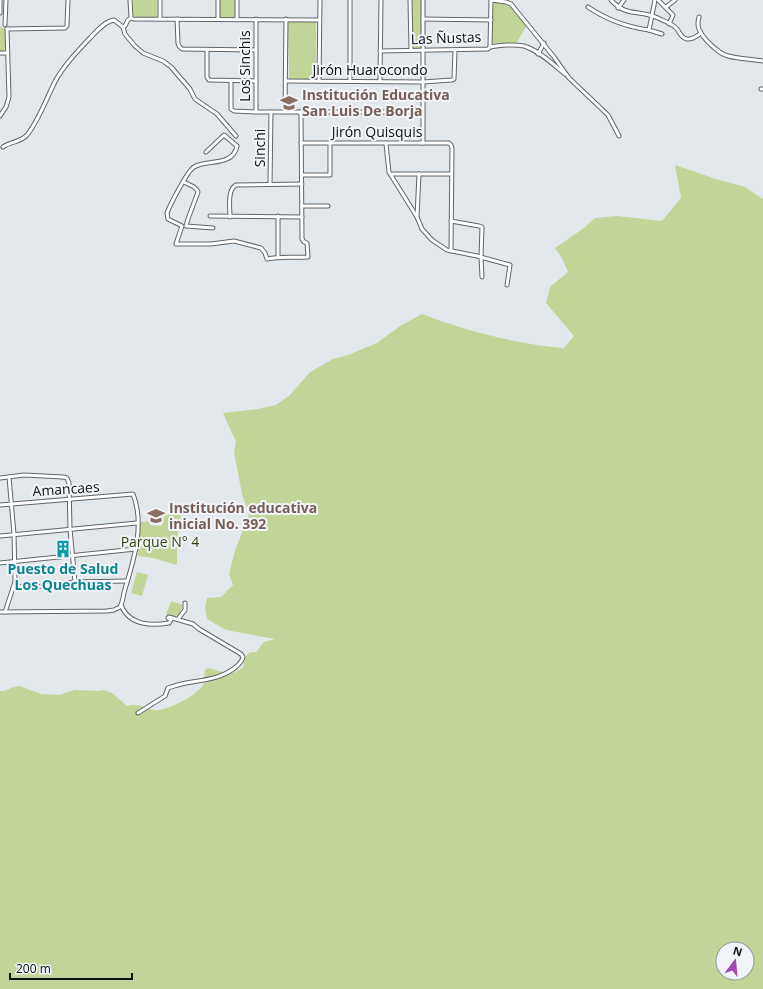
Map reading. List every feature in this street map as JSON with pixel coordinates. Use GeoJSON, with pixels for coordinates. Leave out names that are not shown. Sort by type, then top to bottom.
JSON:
{"type":"FeatureCollection","features":[{"type":"Feature","properties":{"kind":"street"},"geometry":{"type":"LineString","coordinates":[[0,0],[0,13]]}},
{"type":"Feature","properties":{"kind":"street"},"geometry":{"type":"LineString","coordinates":[[0,116],[6,107],[9,96],[6,0]]}},
{"type":"Feature","properties":{"kind":"street"},"geometry":{"type":"LineString","coordinates":[[0,24],[6,27],[65,28],[67,26],[68,0]]}},
{"type":"Feature","properties":{"kind":"street"},"geometry":{"type":"LineString","coordinates":[[123,27],[131,18],[130,0]]}},
{"type":"Feature","properties":{"kind":"street"},"geometry":{"type":"LineString","coordinates":[[160,0],[160,19]]}},
{"type":"Feature","properties":{"kind":"street"},"geometry":{"type":"LineString","coordinates":[[218,0],[218,19]]}},
{"type":"Feature","properties":{"kind":"street"},"geometry":{"type":"LineString","coordinates":[[237,0],[237,19]]}},
{"type":"Feature","properties":{"kind":"street"},"geometry":{"type":"LineString","coordinates":[[319,81],[320,0]]}},
{"type":"Feature","properties":{"kind":"street"},"geometry":{"type":"LineString","coordinates":[[350,0],[350,81]]}},
{"type":"Feature","properties":{"kind":"street"},"geometry":{"type":"LineString","coordinates":[[380,82],[381,0]]}},
{"type":"Feature","properties":{"kind":"street"},"geometry":{"type":"LineString","coordinates":[[410,0],[411,50]]}},
{"type":"Feature","properties":{"kind":"street"},"geometry":{"type":"LineString","coordinates":[[423,0],[423,143]]}},
{"type":"Feature","properties":{"kind":"street"},"geometry":{"type":"LineString","coordinates":[[491,0],[511,4],[544,43],[569,78]]}},
{"type":"Feature","properties":{"kind":"street","name":"Las Ñustas"},"geometry":{"type":"LineString","coordinates":[[380,51],[488,49],[490,47],[491,0]]}},
{"type":"Feature","properties":{"kind":"street"},"geometry":{"type":"LineString","coordinates":[[611,0],[618,8],[629,13],[642,13],[669,24],[676,28],[681,36],[686,39],[693,39],[701,33]]}},
{"type":"Feature","properties":{"kind":"street"},"geometry":{"type":"LineString","coordinates":[[618,8],[624,0]]}},
{"type":"Feature","properties":{"kind":"street"},"geometry":{"type":"LineString","coordinates":[[649,30],[655,0]]}},
{"type":"Feature","properties":{"kind":"street"},"geometry":{"type":"LineString","coordinates":[[658,0],[672,15],[669,24]]}},
{"type":"Feature","properties":{"kind":"street"},"geometry":{"type":"LineString","coordinates":[[666,7],[675,0]]}},
{"type":"Feature","properties":{"kind":"street"},"geometry":{"type":"LineString","coordinates":[[588,7],[612,21],[662,34]]}},
{"type":"Feature","properties":{"kind":"street"},"geometry":{"type":"LineString","coordinates":[[699,17],[698,26],[701,33],[720,52],[726,56],[763,61]]}},
{"type":"Feature","properties":{"kind":"street"},"geometry":{"type":"LineString","coordinates":[[131,18],[319,20]]}},
{"type":"Feature","properties":{"kind":"street"},"geometry":{"type":"LineString","coordinates":[[178,19],[178,43],[182,49],[256,50]]}},
{"type":"Feature","properties":{"kind":"street","name":"Los Sinchis"},"geometry":{"type":"LineString","coordinates":[[256,19],[256,112]]}},
{"type":"Feature","properties":{"kind":"street"},"geometry":{"type":"LineString","coordinates":[[285,112],[286,19]]}},
{"type":"Feature","properties":{"kind":"street"},"geometry":{"type":"LineString","coordinates":[[423,19],[491,20]]}},
{"type":"Feature","properties":{"kind":"street"},"geometry":{"type":"LineString","coordinates":[[3,147],[6,144],[20,141],[28,133],[57,78],[71,56],[94,33],[110,21],[114,20],[123,27],[125,34],[134,46],[143,53],[163,61],[171,67],[190,89],[195,99],[217,114],[236,136]]}},
{"type":"Feature","properties":{"kind":"street"},"geometry":{"type":"LineString","coordinates":[[538,54],[544,43]]}},
{"type":"Feature","properties":{"kind":"street"},"geometry":{"type":"LineString","coordinates":[[490,47],[498,45],[524,46],[550,62],[608,115],[619,136]]}},
{"type":"Feature","properties":{"kind":"street"},"geometry":{"type":"LineString","coordinates":[[207,50],[208,79],[211,81],[256,82]]}},
{"type":"Feature","properties":{"kind":"street","name":"Jirón Huarocondo"},"geometry":{"type":"LineString","coordinates":[[286,81],[423,82],[452,80],[454,79],[455,50]]}},
{"type":"Feature","properties":{"kind":"street"},"geometry":{"type":"LineString","coordinates":[[0,53],[7,53]]}},
{"type":"Feature","properties":{"kind":"street"},"geometry":{"type":"LineString","coordinates":[[550,62],[554,57]]}},
{"type":"Feature","properties":{"kind":"street"},"geometry":{"type":"LineString","coordinates":[[231,81],[231,109],[234,110],[256,112],[423,112]]}},
{"type":"Feature","properties":{"kind":"street","name":"Sinchi"},"geometry":{"type":"LineString","coordinates":[[270,184],[271,112]]}},
{"type":"Feature","properties":{"kind":"street"},"geometry":{"type":"LineString","coordinates":[[206,152],[224,135],[237,146],[234,154],[224,160],[195,166],[191,169],[176,194],[166,215],[168,219],[182,226],[176,244],[211,244],[234,241],[261,248],[267,259],[278,256],[296,258],[308,256],[307,243],[302,239],[301,114],[299,112]]}},
{"type":"Feature","properties":{"kind":"street","name":"Jirón Quisquis"},"geometry":{"type":"LineString","coordinates":[[301,143],[449,143],[451,145],[451,174]]}},
{"type":"Feature","properties":{"kind":"street"},"geometry":{"type":"LineString","coordinates":[[302,175],[330,176],[330,143]]}},
{"type":"Feature","properties":{"kind":"street"},"geometry":{"type":"LineString","coordinates":[[386,144],[388,169],[390,174],[417,217],[422,229],[432,240],[451,251],[510,265],[506,285]]}},
{"type":"Feature","properties":{"kind":"street"},"geometry":{"type":"LineString","coordinates":[[390,174],[451,174],[451,251]]}},
{"type":"Feature","properties":{"kind":"street"},"geometry":{"type":"LineString","coordinates":[[417,217],[419,174]]}},
{"type":"Feature","properties":{"kind":"street"},"geometry":{"type":"LineString","coordinates":[[184,182],[194,187],[198,192],[186,226],[213,228]]}},
{"type":"Feature","properties":{"kind":"street"},"geometry":{"type":"LineString","coordinates":[[230,217],[231,192],[233,186],[238,184],[302,184]]}},
{"type":"Feature","properties":{"kind":"street"},"geometry":{"type":"LineString","coordinates":[[302,206],[328,206]]}},
{"type":"Feature","properties":{"kind":"street"},"geometry":{"type":"LineString","coordinates":[[210,216],[302,217]]}},
{"type":"Feature","properties":{"kind":"street"},"geometry":{"type":"LineString","coordinates":[[278,216],[278,256]]}},
{"type":"Feature","properties":{"kind":"street"},"geometry":{"type":"LineString","coordinates":[[451,221],[482,227],[480,257],[482,277]]}},
{"type":"Feature","properties":{"kind":"street"},"geometry":{"type":"LineString","coordinates":[[0,478],[24,475],[67,478],[69,483],[70,528],[75,582]]}},
{"type":"Feature","properties":{"kind":"street"},"geometry":{"type":"LineString","coordinates":[[5,612],[15,581],[14,534],[9,477]]}},
{"type":"Feature","properties":{"kind":"street","name":"Amancaes"},"geometry":{"type":"LineString","coordinates":[[0,505],[69,499],[104,498],[133,494],[137,510],[137,523]]}},
{"type":"Feature","properties":{"kind":"street"},"geometry":{"type":"LineString","coordinates":[[0,536],[70,528],[137,523],[136,549],[121,605],[117,609],[107,611],[0,612]]}},
{"type":"Feature","properties":{"kind":"street"},"geometry":{"type":"LineString","coordinates":[[0,563],[136,549]]}},
{"type":"Feature","properties":{"kind":"street"},"geometry":{"type":"LineString","coordinates":[[15,581],[18,586],[27,588],[75,582],[127,581]]}},
{"type":"Feature","properties":{"kind":"street"},"geometry":{"type":"LineString","coordinates":[[178,619],[185,610],[185,603]]}},
{"type":"Feature","properties":{"kind":"street"},"geometry":{"type":"LineString","coordinates":[[121,605],[127,616],[139,622],[153,625],[171,623],[171,620],[168,617],[193,624],[242,656],[242,660],[229,672],[203,681],[184,683],[168,688],[165,696],[138,713]]}},
{"type":"Feature","properties":{"kind":"green space"},"geometry":{"type":"Polygon","coordinates":[[[133,0],[157,0],[157,17],[135,17],[133,15],[133,0]]]}},
{"type":"Feature","properties":{"kind":"green space"},"geometry":{"type":"Polygon","coordinates":[[[220,0],[236,0],[236,17],[220,17],[220,0]]]}},
{"type":"Feature","properties":{"kind":"green space"},"geometry":{"type":"Polygon","coordinates":[[[412,0],[422,0],[422,49],[412,49],[412,0]]]}},
{"type":"Feature","properties":{"kind":"green space"},"geometry":{"type":"Polygon","coordinates":[[[492,2],[510,5],[527,25],[516,44],[492,43],[492,2]]]}},
{"type":"Feature","properties":{"kind":"green space"},"geometry":{"type":"Polygon","coordinates":[[[288,22],[316,22],[316,79],[289,79],[288,22]]]}},
{"type":"Feature","properties":{"kind":"green space"},"geometry":{"type":"Polygon","coordinates":[[[0,26],[5,30],[4,51],[0,51],[0,26]]]}},
{"type":"Feature","properties":{"kind":"green space"},"geometry":{"type":"Polygon","coordinates":[[[675,165],[745,187],[763,199],[763,989],[0,989],[0,691],[19,686],[41,694],[59,695],[75,690],[104,690],[112,693],[127,706],[137,705],[159,710],[181,702],[200,689],[204,683],[207,668],[225,673],[238,671],[243,667],[245,658],[248,654],[256,652],[264,642],[275,639],[226,630],[207,619],[205,607],[207,598],[221,597],[233,585],[229,574],[235,551],[249,514],[242,494],[234,453],[236,442],[223,413],[258,409],[276,405],[290,395],[310,372],[333,359],[348,355],[377,343],[400,326],[422,314],[456,326],[492,336],[564,348],[574,336],[546,303],[550,287],[568,272],[562,258],[555,248],[584,228],[595,218],[617,216],[662,221],[681,198],[675,165]]]}},
{"type":"Feature","properties":{"kind":"green space","name":"Parque N° 4"},"geometry":{"type":"Polygon","coordinates":[[[174,512],[181,514],[177,540],[177,565],[153,558],[138,556],[140,522],[150,521],[150,525],[162,526],[164,516],[174,512]]]}},
{"type":"Feature","properties":{"kind":"green space"},"geometry":{"type":"Polygon","coordinates":[[[137,572],[148,575],[142,596],[131,593],[137,572]]]}},
{"type":"Feature","properties":{"kind":"green space"},"geometry":{"type":"Polygon","coordinates":[[[171,601],[183,605],[178,619],[166,615],[171,601]]]}},
{"type":"Feature","properties":{"kind":"place","name":"Institución Educativa San Luis De Borja"},"geometry":{"type":"Point","coordinates":[289,103]}},
{"type":"Feature","properties":{"kind":"place","name":"Institución educativa inicial No. 392"},"geometry":{"type":"Point","coordinates":[156,516]}},
{"type":"Feature","properties":{"kind":"place","name":"Puesto de Salud Los Quechuas"},"geometry":{"type":"Point","coordinates":[63,549]}}]}
